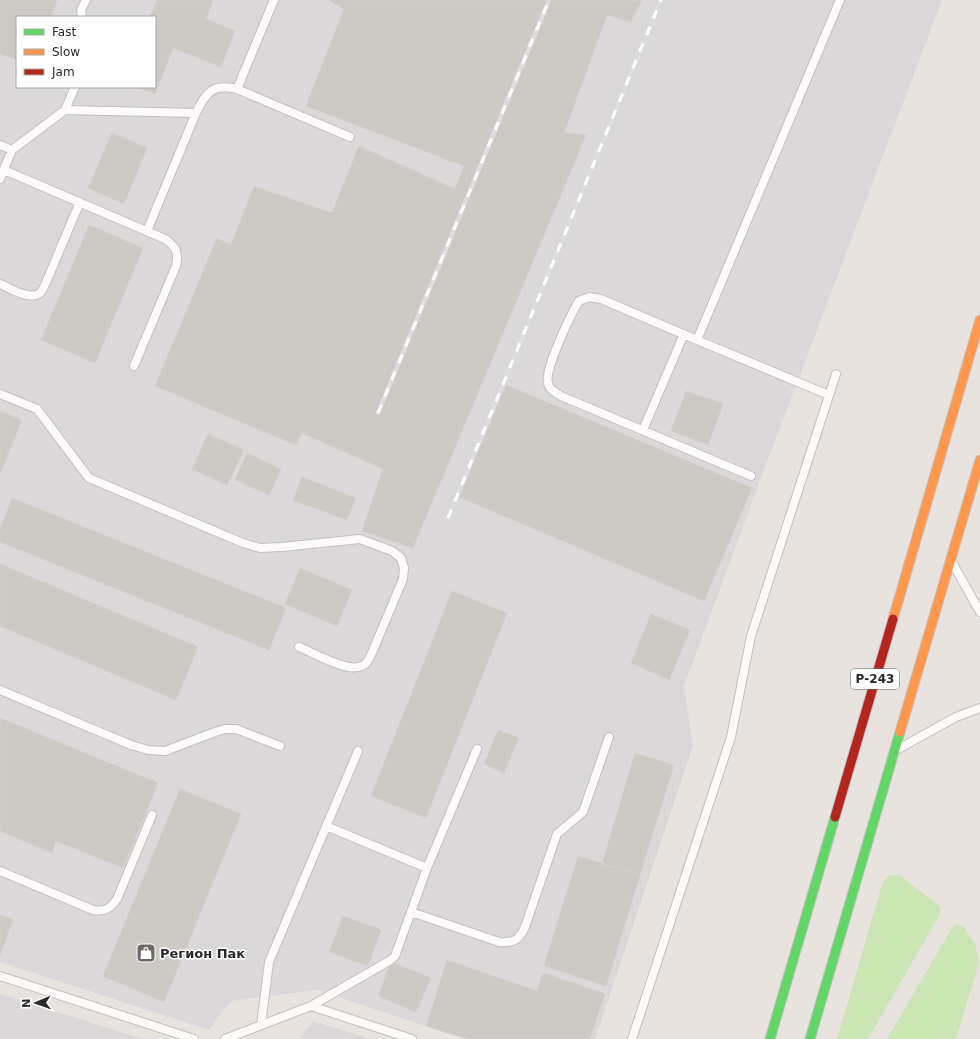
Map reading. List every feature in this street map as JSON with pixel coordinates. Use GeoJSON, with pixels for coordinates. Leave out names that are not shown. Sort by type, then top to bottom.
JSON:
{"type":"FeatureCollection","features":[{"type":"Feature","properties":{"kind":"highway","name":"Р-243"},"geometry":{"type":"LineString","coordinates":[[770,1039],[980,320]]}},
{"type":"Feature","properties":{"kind":"highway","name":"Р-243"},"geometry":{"type":"LineString","coordinates":[[810,1039],[980,460]]}},
{"type":"Feature","properties":{"kind":"lane"},"geometry":{"type":"LineString","coordinates":[[82,16],[82,10],[86,0]]}},
{"type":"Feature","properties":{"kind":"lane"},"geometry":{"type":"LineString","coordinates":[[237,89],[274,0]]}},
{"type":"Feature","properties":{"kind":"lane"},"geometry":{"type":"LineString","coordinates":[[697,340],[840,0]]}},
{"type":"Feature","properties":{"kind":"lane"},"geometry":{"type":"LineString","coordinates":[[147,230],[196,113],[202,100],[212,89],[224,86],[237,89],[350,136]]}},
{"type":"Feature","properties":{"kind":"lane"},"geometry":{"type":"LineString","coordinates":[[0,179],[12,150],[65,110],[75,88]]}},
{"type":"Feature","properties":{"kind":"lane"},"geometry":{"type":"LineString","coordinates":[[65,110],[196,113]]}},
{"type":"Feature","properties":{"kind":"lane"},"geometry":{"type":"LineString","coordinates":[[0,145],[12,150]]}},
{"type":"Feature","properties":{"kind":"lane"},"geometry":{"type":"LineString","coordinates":[[4,170],[147,230],[174,245],[178,255],[176,266],[134,366]]}},
{"type":"Feature","properties":{"kind":"lane"},"geometry":{"type":"LineString","coordinates":[[0,284],[25,295],[33,296],[40,293],[45,285],[80,202]]}},
{"type":"Feature","properties":{"kind":"lane"},"geometry":{"type":"LineString","coordinates":[[751,476],[552,391],[547,382],[549,367],[573,310],[579,301],[589,297],[601,299],[829,395]]}},
{"type":"Feature","properties":{"kind":"lane"},"geometry":{"type":"LineString","coordinates":[[644,430],[684,334]]}},
{"type":"Feature","properties":{"kind":"lane"},"geometry":{"type":"LineString","coordinates":[[632,1039],[731,737],[751,636],[836,374]]}},
{"type":"Feature","properties":{"kind":"lane"},"geometry":{"type":"LineString","coordinates":[[0,394],[37,409],[89,478],[243,543],[260,548],[360,539],[392,551],[401,558],[404,568],[403,580],[366,664],[357,668],[344,666],[300,647]]}},
{"type":"Feature","properties":{"kind":"lane"},"geometry":{"type":"LineString","coordinates":[[950,559],[980,612]]}},
{"type":"Feature","properties":{"kind":"lane"},"geometry":{"type":"LineString","coordinates":[[0,690],[131,745],[148,750],[165,751],[225,729],[236,729],[280,746]]}},
{"type":"Feature","properties":{"kind":"lane"},"geometry":{"type":"LineString","coordinates":[[894,751],[956,717],[980,708]]}},
{"type":"Feature","properties":{"kind":"lane"},"geometry":{"type":"LineString","coordinates":[[411,912],[499,942],[511,943],[520,938],[557,834],[583,812],[609,737]]}},
{"type":"Feature","properties":{"kind":"lane"},"geometry":{"type":"LineString","coordinates":[[225,1039],[234,1037],[310,1006],[389,961],[395,956],[427,868],[477,749]]}},
{"type":"Feature","properties":{"kind":"lane"},"geometry":{"type":"LineString","coordinates":[[262,1025],[269,962],[358,751]]}},
{"type":"Feature","properties":{"kind":"lane"},"geometry":{"type":"LineString","coordinates":[[0,871],[92,910],[102,911],[110,908],[117,899],[152,815]]}},
{"type":"Feature","properties":{"kind":"lane"},"geometry":{"type":"LineString","coordinates":[[326,826],[427,868]]}},
{"type":"Feature","properties":{"kind":"lane"},"geometry":{"type":"LineString","coordinates":[[0,976],[194,1039]]}},
{"type":"Feature","properties":{"kind":"lane"},"geometry":{"type":"LineString","coordinates":[[310,1006],[412,1039]]}},
{"type":"Feature","properties":{"kind":"shaded area"},"geometry":{"type":"Polygon","coordinates":[[[0,0],[942,0],[684,686],[693,746],[595,1039],[465,1039],[317,990],[231,1001],[209,1030],[0,962],[0,0]]]}},
{"type":"Feature","properties":{"kind":"shaded area"},"geometry":{"type":"Polygon","coordinates":[[[0,994],[143,1039],[0,1039],[0,994]]]}},
{"type":"Feature","properties":{"kind":"shaded area"},"geometry":{"type":"Polygon","coordinates":[[[313,1021],[370,1039],[300,1039],[313,1021]]]}},
{"type":"Feature","properties":{"kind":"green space"},"geometry":{"type":"Polygon","coordinates":[[[889,875],[899,875],[940,907],[940,914],[868,1039],[837,1039],[882,885],[889,875]]]}},
{"type":"Feature","properties":{"kind":"green space"},"geometry":{"type":"Polygon","coordinates":[[[956,925],[963,926],[975,944],[979,962],[956,1039],[887,1039],[952,928],[956,925]]]}},
{"type":"Feature","properties":{"kind":"building"},"geometry":{"type":"Polygon","coordinates":[[[0,0],[57,0],[51,16],[16,16],[16,60],[0,54],[0,0]]]}},
{"type":"Feature","properties":{"kind":"building"},"geometry":{"type":"Polygon","coordinates":[[[157,0],[213,0],[206,19],[235,31],[221,67],[173,48],[155,94],[140,88],[156,88],[156,16],[150,16],[157,0]]]}},
{"type":"Feature","properties":{"kind":"building"},"geometry":{"type":"Polygon","coordinates":[[[329,0],[642,0],[631,22],[607,15],[564,133],[586,135],[413,548],[362,531],[383,469],[302,433],[296,445],[155,386],[217,238],[231,245],[254,186],[332,213],[359,146],[455,189],[464,166],[306,106],[344,9],[329,0]]]}},
{"type":"Feature","properties":{"kind":"building"},"geometry":{"type":"Polygon","coordinates":[[[112,133],[147,148],[124,204],[88,188],[112,133]]]}},
{"type":"Feature","properties":{"kind":"building"},"geometry":{"type":"Polygon","coordinates":[[[89,225],[143,248],[95,363],[41,340],[89,225]]]}},
{"type":"Feature","properties":{"kind":"building"},"geometry":{"type":"Polygon","coordinates":[[[506,385],[752,488],[704,601],[459,497],[506,385]]]}},
{"type":"Feature","properties":{"kind":"building"},"geometry":{"type":"Polygon","coordinates":[[[686,391],[723,404],[708,445],[671,431],[686,391]]]}},
{"type":"Feature","properties":{"kind":"building"},"geometry":{"type":"Polygon","coordinates":[[[0,411],[22,420],[0,474],[0,411]]]}},
{"type":"Feature","properties":{"kind":"building"},"geometry":{"type":"Polygon","coordinates":[[[208,434],[244,450],[227,485],[192,469],[208,434]]]}},
{"type":"Feature","properties":{"kind":"building"},"geometry":{"type":"Polygon","coordinates":[[[247,453],[281,469],[269,495],[235,480],[247,453]]]}},
{"type":"Feature","properties":{"kind":"building"},"geometry":{"type":"Polygon","coordinates":[[[302,477],[356,498],[347,520],[293,500],[302,477]]]}},
{"type":"Feature","properties":{"kind":"building"},"geometry":{"type":"Polygon","coordinates":[[[12,498],[286,608],[269,650],[0,542],[0,529],[12,498]]]}},
{"type":"Feature","properties":{"kind":"building"},"geometry":{"type":"Polygon","coordinates":[[[0,564],[198,647],[176,700],[0,626],[0,564]]]}},
{"type":"Feature","properties":{"kind":"building"},"geometry":{"type":"Polygon","coordinates":[[[300,568],[352,590],[337,626],[285,604],[300,568]]]}},
{"type":"Feature","properties":{"kind":"building"},"geometry":{"type":"Polygon","coordinates":[[[452,591],[507,613],[426,818],[371,796],[452,591]]]}},
{"type":"Feature","properties":{"kind":"building"},"geometry":{"type":"Polygon","coordinates":[[[651,614],[690,630],[669,680],[631,663],[651,614]]]}},
{"type":"Feature","properties":{"kind":"building"},"geometry":{"type":"Polygon","coordinates":[[[0,718],[158,783],[123,868],[56,841],[52,853],[0,831],[0,718]]]}},
{"type":"Feature","properties":{"kind":"building"},"geometry":{"type":"Polygon","coordinates":[[[498,730],[519,738],[504,773],[484,764],[498,730]]]}},
{"type":"Feature","properties":{"kind":"building"},"geometry":{"type":"Polygon","coordinates":[[[635,753],[674,765],[640,875],[602,864],[635,753]]]}},
{"type":"Feature","properties":{"kind":"building"},"geometry":{"type":"Polygon","coordinates":[[[180,789],[241,814],[164,1002],[103,976],[180,789]]]}},
{"type":"Feature","properties":{"kind":"building"},"geometry":{"type":"Polygon","coordinates":[[[578,856],[640,875],[606,986],[544,966],[578,856]]]}},
{"type":"Feature","properties":{"kind":"building"},"geometry":{"type":"Polygon","coordinates":[[[0,915],[13,919],[0,956],[0,915]]]}},
{"type":"Feature","properties":{"kind":"building"},"geometry":{"type":"Polygon","coordinates":[[[343,916],[381,930],[368,966],[329,952],[343,916]]]}},
{"type":"Feature","properties":{"kind":"building"},"geometry":{"type":"Polygon","coordinates":[[[447,960],[537,991],[543,973],[605,994],[590,1039],[468,1039],[426,1026],[447,960]]]}},
{"type":"Feature","properties":{"kind":"building"},"geometry":{"type":"Polygon","coordinates":[[[391,962],[431,978],[416,1012],[378,996],[391,962]]]}},
{"type":"Feature","properties":{"kind":"railway"},"geometry":{"type":"LineString","coordinates":[[378,413],[549,0]]}},
{"type":"Feature","properties":{"kind":"railway"},"geometry":{"type":"LineString","coordinates":[[448,518],[661,0]]}},
{"type":"Feature","properties":{"kind":"traffic: fast"},"geometry":{"type":"LineString","coordinates":[[810,1039],[900,732]]}},
{"type":"Feature","properties":{"kind":"traffic: fast"},"geometry":{"type":"LineString","coordinates":[[770,1039],[835,817]]}},
{"type":"Feature","properties":{"kind":"traffic: slow"},"geometry":{"type":"LineString","coordinates":[[893,619],[980,320]]}},
{"type":"Feature","properties":{"kind":"traffic: slow"},"geometry":{"type":"LineString","coordinates":[[900,732],[980,460]]}},
{"type":"Feature","properties":{"kind":"traffic: jam"},"geometry":{"type":"LineString","coordinates":[[835,817],[893,619]]}},
{"type":"Feature","properties":{"kind":"place","name":"Регион Пак"},"geometry":{"type":"Point","coordinates":[146,953]}}]}
